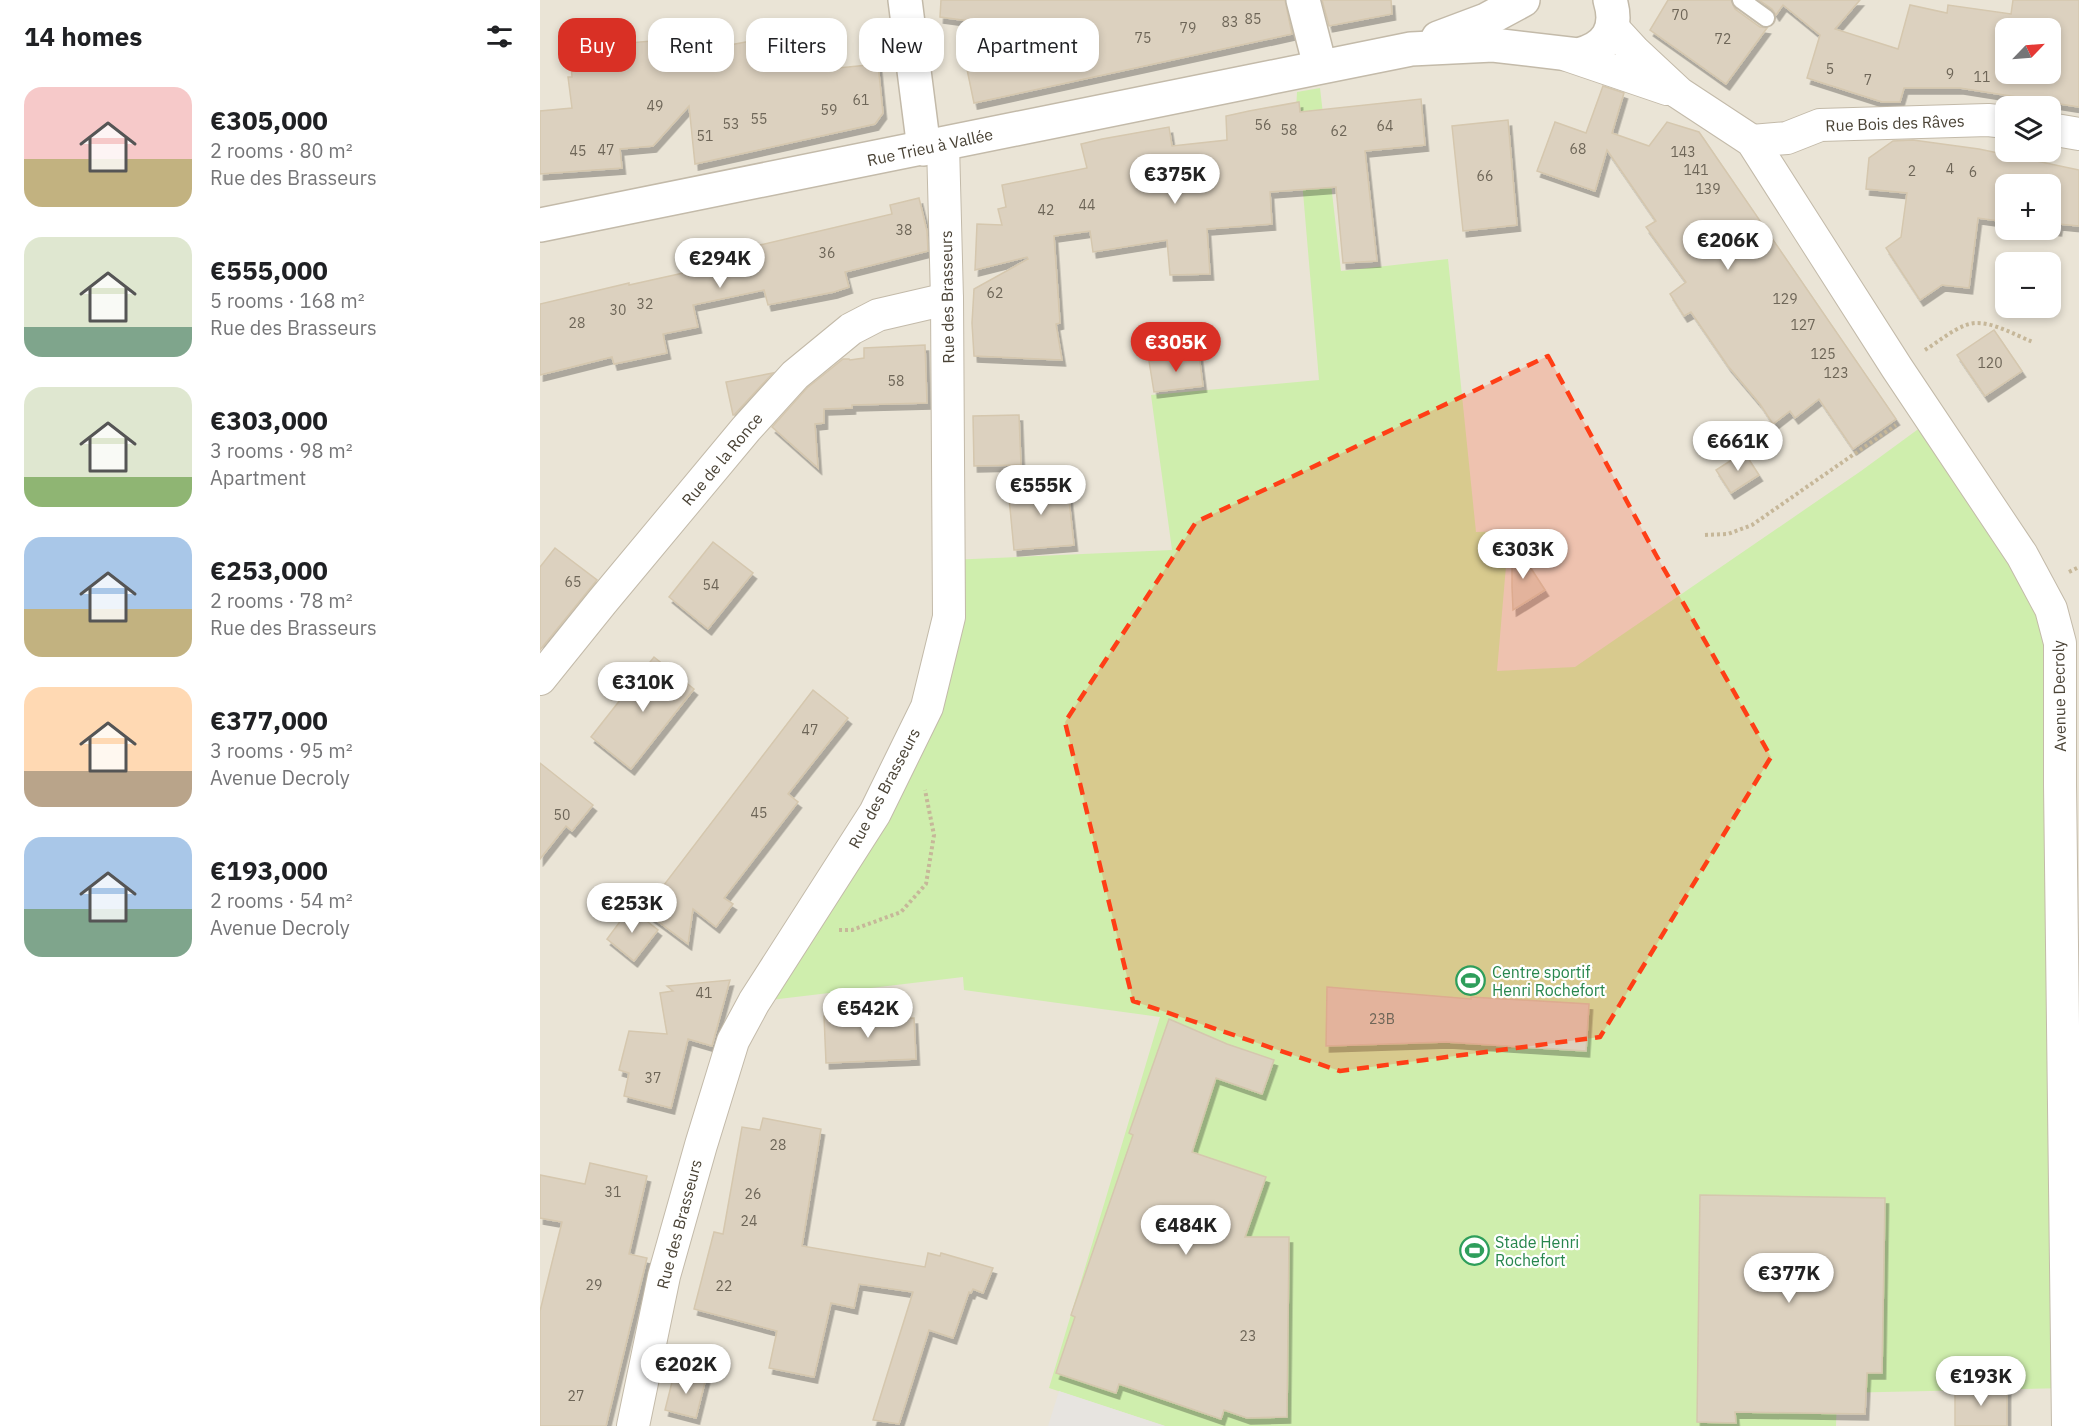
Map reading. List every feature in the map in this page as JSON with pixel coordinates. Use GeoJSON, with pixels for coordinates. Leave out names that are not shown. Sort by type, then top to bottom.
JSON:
{"type":"FeatureCollection","features":[{"type":"Feature","properties":{"kind":"street"},"geometry":{"type":"LineString","coordinates":[[905,0],[934,146]]}},
{"type":"Feature","properties":{"kind":"street"},"geometry":{"type":"LineString","coordinates":[[1303,0],[1320,66]]}},
{"type":"Feature","properties":{"kind":"street"},"geometry":{"type":"LineString","coordinates":[[1411,49],[1486,20],[1523,0]]}},
{"type":"Feature","properties":{"kind":"street"},"geometry":{"type":"LineString","coordinates":[[1539,0],[1535,20],[1538,31],[1546,43],[1562,53],[1679,93]]}},
{"type":"Feature","properties":{"kind":"street"},"geometry":{"type":"LineString","coordinates":[[1411,49],[1492,45],[1578,55],[1595,49],[1607,39],[1611,13]]}},
{"type":"Feature","properties":{"kind":"street"},"geometry":{"type":"LineString","coordinates":[[1611,13],[1635,52],[1679,93]]}},
{"type":"Feature","properties":{"kind":"street","name":"Rue Trieu à Vallée"},"geometry":{"type":"LineString","coordinates":[[540,225],[1411,49]]}},
{"type":"Feature","properties":{"kind":"street","name":"Avenue Decroly"},"geometry":{"type":"LineString","coordinates":[[1679,93],[1752,141],[2022,555],[2051,609],[2060,643],[2068,1426]]}},
{"type":"Feature","properties":{"kind":"street","name":"Rue Bois des Râves"},"geometry":{"type":"LineString","coordinates":[[1752,141],[1787,138],[1820,125],[1995,121]]}},
{"type":"Feature","properties":{"kind":"street"},"geometry":{"type":"LineString","coordinates":[[2061,131],[2079,134]]}},
{"type":"Feature","properties":{"kind":"street","name":"Rue des Brasseurs"},"geometry":{"type":"LineString","coordinates":[[633,1426],[664,1276],[733,1041],[754,1002],[874,813],[927,707],[949,617],[947,299],[934,146]]}},
{"type":"Feature","properties":{"kind":"street","name":"Rue de la Ronce"},"geometry":{"type":"LineString","coordinates":[[540,680],[662,529],[795,375],[851,329],[869,320],[898,310],[947,299]]}},
{"type":"Feature","properties":{"kind":"lane"},"geometry":{"type":"LineString","coordinates":[[1741,0],[1766,18]]}},
{"type":"Feature","properties":{"kind":"path"},"geometry":{"type":"LineString","coordinates":[[1898,368],[1965,325],[1986,324],[2034,342]]}},
{"type":"Feature","properties":{"kind":"path"},"geometry":{"type":"LineString","coordinates":[[1705,535],[1728,534],[1752,525],[1923,406]]}},
{"type":"Feature","properties":{"kind":"path"},"geometry":{"type":"LineString","coordinates":[[802,927],[852,930],[901,912],[926,884],[934,835],[922,779],[908,746]]}},
{"type":"Feature","properties":{"kind":"highlighted area"},"geometry":{"type":"Polygon","coordinates":[[[1548,356],[1656,555],[1771,757],[1600,1037],[1340,1071],[1133,1001],[1065,722],[1196,522],[1548,356]]]}},
{"type":"Feature","properties":{"kind":"shaded area"},"geometry":{"type":"Polygon","coordinates":[[[540,0],[2079,0],[2079,1426],[540,1426],[540,0]]]}},
{"type":"Feature","properties":{"kind":"shaded area"},"geometry":{"type":"Polygon","coordinates":[[[1059,1391],[1165,1426],[1048,1426],[1059,1391]]]}},
{"type":"Feature","properties":{"kind":"green space","name":"Centre sportif Henri Rochefort"},"geometry":{"type":"Polygon","coordinates":[[[1320,88],[1341,271],[1448,259],[1476,532],[1509,531],[1497,671],[1575,667],[1861,471],[1932,419],[2051,609],[2069,1388],[1837,1393],[1836,1426],[1165,1426],[1049,1388],[1160,1017],[964,990],[963,977],[754,1002],[927,707],[949,560],[1172,550],[1151,395],[1319,380],[1296,110],[1297,92],[1320,88]]]}},
{"type":"Feature","properties":{"kind":"building"},"geometry":{"type":"Polygon","coordinates":[[[941,0],[1285,0],[1292,34],[974,103],[968,72],[1099,72],[1099,18],[956,19],[940,17],[941,0]]]}},
{"type":"Feature","properties":{"kind":"building"},"geometry":{"type":"Polygon","coordinates":[[[1322,0],[1391,0],[1392,14],[1329,26],[1322,0]]]}},
{"type":"Feature","properties":{"kind":"building"},"geometry":{"type":"Polygon","coordinates":[[[1668,0],[1731,0],[1735,9],[1760,27],[1767,28],[1726,84],[1650,30],[1668,0]]]}},
{"type":"Feature","properties":{"kind":"building"},"geometry":{"type":"Polygon","coordinates":[[[1759,0],[1860,0],[1835,29],[1898,49],[1910,5],[1947,13],[1948,5],[2011,14],[2013,0],[2079,0],[2079,107],[2061,104],[2061,96],[2010,96],[1960,88],[1904,88],[1900,102],[1882,102],[1807,78],[1820,35],[1783,5],[1776,15],[1772,9],[1759,0]]]}},
{"type":"Feature","properties":{"kind":"building"},"geometry":{"type":"Polygon","coordinates":[[[648,41],[648,72],[734,72],[734,44],[746,42],[746,72],[847,72],[847,67],[859,66],[859,72],[879,72],[883,113],[875,124],[695,164],[689,106],[653,146],[620,149],[622,168],[540,174],[540,111],[572,108],[568,77],[572,77],[572,72],[636,72],[636,42],[648,41]]]}},
{"type":"Feature","properties":{"kind":"building"},"geometry":{"type":"Polygon","coordinates":[[[1603,86],[1624,93],[1612,133],[1649,146],[1667,122],[1699,132],[1896,419],[1853,449],[1819,399],[1795,418],[1790,411],[1773,424],[1760,404],[1728,366],[1691,312],[1684,316],[1670,294],[1686,282],[1646,227],[1656,221],[1607,150],[1595,191],[1537,171],[1555,122],[1586,133],[1603,86]]]}},
{"type":"Feature","properties":{"kind":"building"},"geometry":{"type":"Polygon","coordinates":[[[1421,99],[1425,145],[1365,151],[1377,261],[1343,263],[1336,187],[1270,192],[1272,224],[1207,229],[1210,274],[1170,275],[1167,240],[1093,252],[1090,231],[1054,236],[1060,323],[1056,324],[1062,360],[974,356],[972,323],[974,289],[1028,259],[1027,257],[975,270],[977,224],[1002,225],[998,209],[1006,207],[1002,185],[1087,168],[1081,144],[1102,139],[1169,127],[1172,146],[1227,140],[1226,116],[1249,111],[1299,102],[1300,112],[1421,99]]]}},
{"type":"Feature","properties":{"kind":"building"},"geometry":{"type":"Polygon","coordinates":[[[1508,120],[1517,225],[1463,231],[1452,126],[1508,120]]]}},
{"type":"Feature","properties":{"kind":"building"},"geometry":{"type":"Polygon","coordinates":[[[1913,140],[1979,149],[1995,152],[1995,162],[2041,162],[2079,170],[2079,226],[2061,224],[2061,174],[1995,174],[1995,220],[1978,218],[1969,288],[1942,285],[1920,300],[1886,248],[1901,237],[1907,193],[1866,189],[1869,158],[1893,141],[1913,140]]]}},
{"type":"Feature","properties":{"kind":"building"},"geometry":{"type":"Polygon","coordinates":[[[919,198],[927,231],[928,251],[845,272],[849,287],[834,292],[768,305],[764,290],[693,305],[698,327],[663,334],[667,353],[614,364],[612,357],[540,375],[540,304],[715,266],[713,256],[892,214],[890,205],[919,198]]]}},
{"type":"Feature","properties":{"kind":"building"},"geometry":{"type":"Polygon","coordinates":[[[1994,330],[2022,371],[1985,396],[1957,355],[1994,330]]]}},
{"type":"Feature","properties":{"kind":"building"},"geometry":{"type":"Polygon","coordinates":[[[925,345],[927,403],[852,405],[852,408],[824,409],[824,423],[815,424],[818,468],[772,427],[807,388],[843,359],[864,358],[864,348],[925,345]]]}},
{"type":"Feature","properties":{"kind":"building"},"geometry":{"type":"Polygon","coordinates":[[[1199,355],[1203,386],[1154,392],[1149,361],[1199,355]]]}},
{"type":"Feature","properties":{"kind":"building"},"geometry":{"type":"Polygon","coordinates":[[[773,373],[734,415],[733,415],[726,382],[773,373]]]}},
{"type":"Feature","properties":{"kind":"building"},"geometry":{"type":"Polygon","coordinates":[[[1019,415],[1021,465],[974,466],[973,416],[1019,415]]]}},
{"type":"Feature","properties":{"kind":"building"},"geometry":{"type":"Polygon","coordinates":[[[1744,452],[1759,475],[1731,493],[1716,470],[1744,452]]]}},
{"type":"Feature","properties":{"kind":"building"},"geometry":{"type":"Polygon","coordinates":[[[1067,482],[1074,545],[1014,550],[1008,487],[1067,482]]]}},
{"type":"Feature","properties":{"kind":"building"},"geometry":{"type":"Polygon","coordinates":[[[1512,539],[1545,590],[1513,610],[1512,587],[1512,539]]]}},
{"type":"Feature","properties":{"kind":"building"},"geometry":{"type":"Polygon","coordinates":[[[713,542],[753,573],[708,629],[669,597],[713,542]]]}},
{"type":"Feature","properties":{"kind":"building"},"geometry":{"type":"Polygon","coordinates":[[[555,548],[597,580],[540,650],[540,567],[555,548]]]}},
{"type":"Feature","properties":{"kind":"building"},"geometry":{"type":"Polygon","coordinates":[[[654,657],[694,689],[631,769],[591,737],[654,657]]]}},
{"type":"Feature","properties":{"kind":"building"},"geometry":{"type":"Polygon","coordinates":[[[813,690],[848,718],[788,794],[798,802],[724,898],[733,904],[716,927],[693,909],[688,944],[644,911],[813,690]]]}},
{"type":"Feature","properties":{"kind":"building"},"geometry":{"type":"Polygon","coordinates":[[[540,763],[593,805],[572,831],[566,826],[540,859],[540,763]]]}},
{"type":"Feature","properties":{"kind":"building"},"geometry":{"type":"Polygon","coordinates":[[[630,908],[658,930],[634,961],[607,939],[630,908]]]}},
{"type":"Feature","properties":{"kind":"building"},"geometry":{"type":"Polygon","coordinates":[[[730,980],[712,1046],[688,1039],[671,1108],[624,1096],[629,1073],[619,1070],[629,1031],[667,1034],[660,993],[673,991],[667,986],[730,980]]]}},
{"type":"Feature","properties":{"kind":"building"},"geometry":{"type":"Polygon","coordinates":[[[1327,987],[1471,999],[1471,997],[1589,1004],[1586,1051],[1446,1042],[1326,1046],[1327,987]]]}},
{"type":"Feature","properties":{"kind":"building"},"geometry":{"type":"Polygon","coordinates":[[[872,1014],[873,1020],[914,1018],[916,1059],[826,1063],[824,1016],[872,1014]]]}},
{"type":"Feature","properties":{"kind":"building"},"geometry":{"type":"Polygon","coordinates":[[[1169,1019],[1227,1044],[1274,1060],[1262,1094],[1216,1078],[1192,1152],[1266,1177],[1245,1237],[1289,1237],[1287,1417],[1247,1418],[1224,1410],[1221,1419],[1119,1384],[1116,1393],[1056,1373],[1075,1317],[1071,1315],[1133,1135],[1129,1133],[1169,1019]]]}},
{"type":"Feature","properties":{"kind":"building"},"geometry":{"type":"Polygon","coordinates":[[[763,1118],[821,1129],[802,1246],[925,1267],[928,1253],[940,1256],[941,1253],[993,1268],[983,1293],[973,1289],[971,1293],[969,1292],[953,1338],[929,1330],[899,1424],[873,1420],[913,1292],[859,1284],[854,1308],[831,1303],[814,1377],[769,1368],[777,1331],[694,1309],[714,1232],[723,1234],[742,1127],[760,1130],[763,1118]]]}},
{"type":"Feature","properties":{"kind":"building"},"geometry":{"type":"Polygon","coordinates":[[[590,1163],[647,1176],[629,1254],[647,1258],[606,1426],[540,1426],[540,1311],[562,1222],[540,1218],[540,1175],[585,1184],[590,1163]]]}},
{"type":"Feature","properties":{"kind":"building"},"geometry":{"type":"Polygon","coordinates":[[[1700,1195],[1885,1198],[1882,1373],[1867,1373],[1865,1414],[1735,1412],[1736,1423],[1697,1422],[1700,1195]]]}},
{"type":"Feature","properties":{"kind":"building"},"geometry":{"type":"Polygon","coordinates":[[[674,1374],[706,1378],[696,1418],[665,1410],[674,1374]]]}},
{"type":"Feature","properties":{"kind":"building"},"geometry":{"type":"Polygon","coordinates":[[[1963,1388],[2007,1388],[2007,1426],[1955,1426],[1955,1392],[1963,1392],[1963,1388]]]}},
{"type":"Feature","properties":{"kind":"place","name":"Centre sportif Henri Rochefort"},"geometry":{"type":"Point","coordinates":[1471,981]}},
{"type":"Feature","properties":{"kind":"place","name":"Stade Henri Rochefort"},"geometry":{"type":"Point","coordinates":[1474,1251]}}]}
